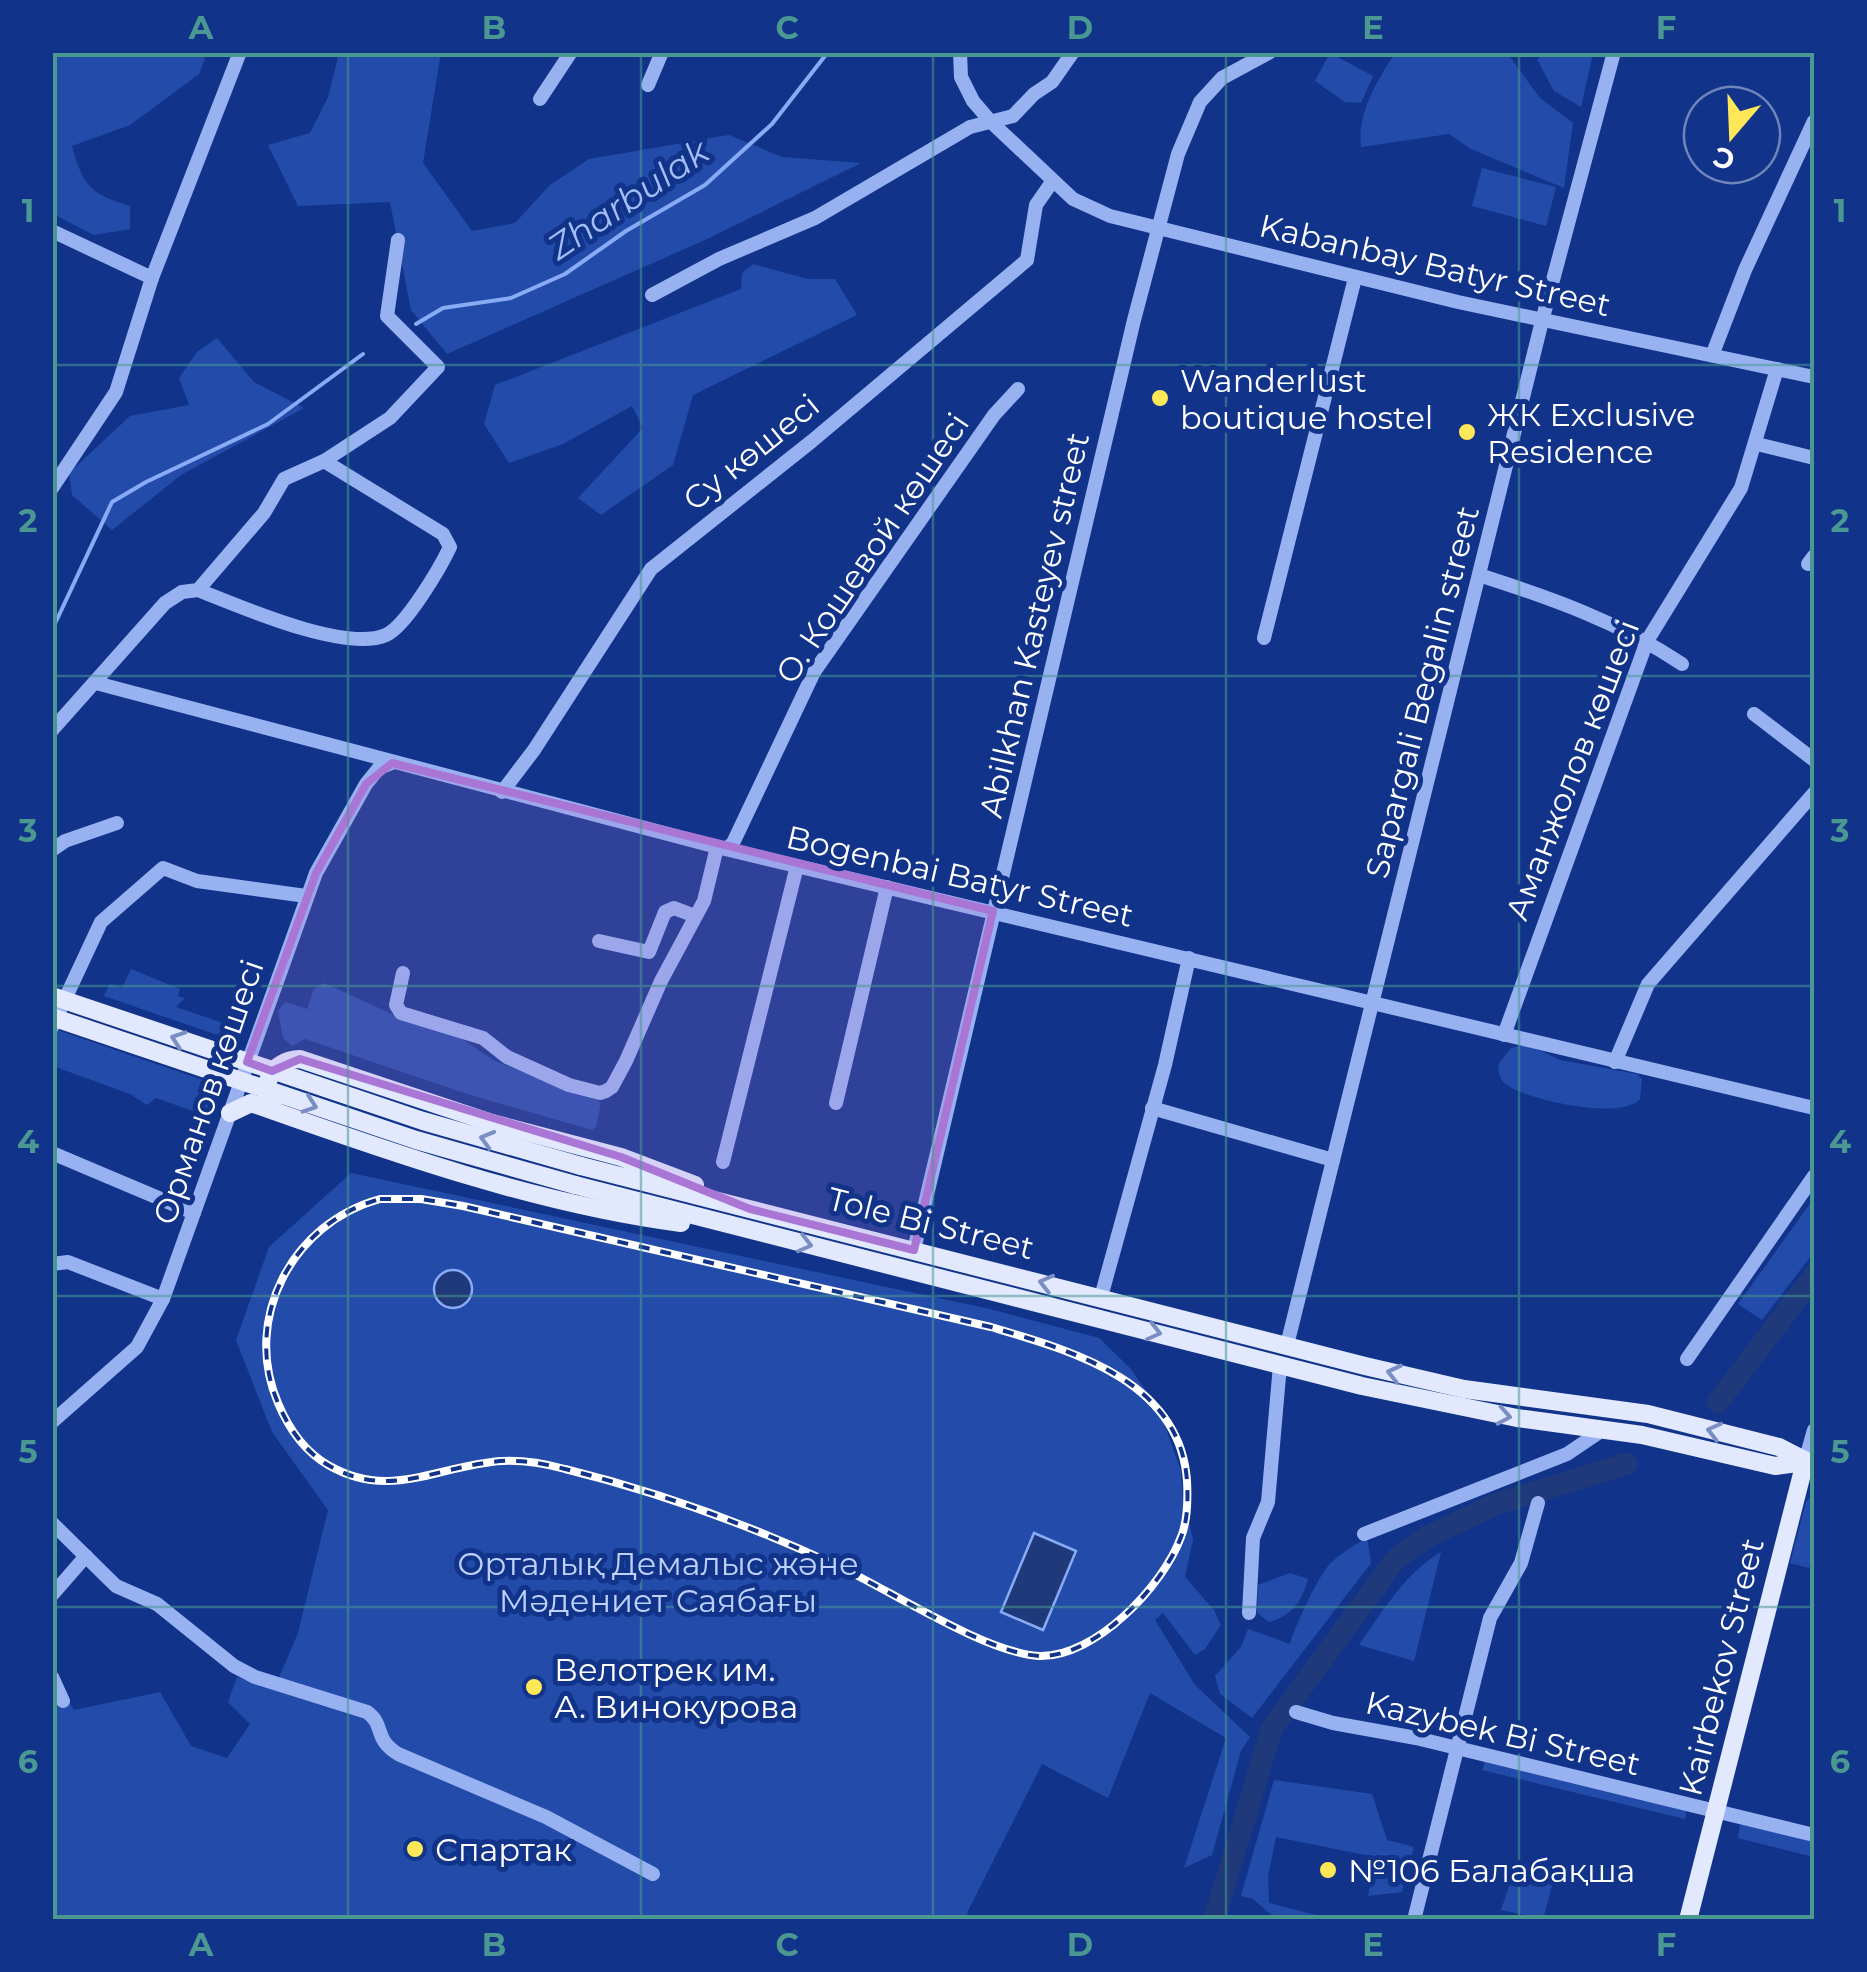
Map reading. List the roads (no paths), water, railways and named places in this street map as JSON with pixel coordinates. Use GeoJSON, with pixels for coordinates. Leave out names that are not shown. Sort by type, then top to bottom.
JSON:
{"type":"FeatureCollection","features":[{"type":"Feature","properties":{"kind":"main road","name":"Tole Bi Street"},"geometry":{"type":"LineString","coordinates":[[52,996],[406,1115],[581,1166],[1464,1389],[1648,1414],[1779,1448],[1810,1463]]}},
{"type":"Feature","properties":{"kind":"main road","name":"Tole Bi Street"},"geometry":{"type":"LineString","coordinates":[[52,1017],[416,1140],[746,1230],[1459,1408],[1604,1429],[1775,1466],[1810,1463]]}},
{"type":"Feature","properties":{"kind":"main road"},"geometry":{"type":"LineString","coordinates":[[275,1111],[266,1094],[270,1074],[279,1063],[300,1059],[492,1123],[621,1158],[750,1209]]}},
{"type":"Feature","properties":{"kind":"main road"},"geometry":{"type":"LineString","coordinates":[[230,1113],[251,1102],[457,1171],[610,1212],[746,1230]]}},
{"type":"Feature","properties":{"kind":"main road","name":"Kairbekov Street"},"geometry":{"type":"LineString","coordinates":[[1688,1920],[1810,1463]]}},
{"type":"Feature","properties":{"kind":"street"},"geometry":{"type":"LineString","coordinates":[[52,488],[116,392],[152,278],[240,52]]}},
{"type":"Feature","properties":{"kind":"street"},"geometry":{"type":"LineString","coordinates":[[540,99],[571,52]]}},
{"type":"Feature","properties":{"kind":"street"},"geometry":{"type":"LineString","coordinates":[[648,86],[662,52]]}},
{"type":"Feature","properties":{"kind":"street","name":"Kabanbay Batyr Street"},"geometry":{"type":"LineString","coordinates":[[960,52],[962,78],[973,101],[992,122],[1073,199],[1110,216],[1542,321],[1814,377]]}},
{"type":"Feature","properties":{"kind":"street"},"geometry":{"type":"LineString","coordinates":[[652,295],[720,259],[814,218],[970,128],[1013,116],[1052,82],[1072,52]]}},
{"type":"Feature","properties":{"kind":"street","name":"Abilkhan Kasteyev street"},"geometry":{"type":"LineString","coordinates":[[914,1250],[1178,154],[1200,102],[1222,78],[1270,52]]}},
{"type":"Feature","properties":{"kind":"street","name":"Sapargali Begalin street"},"geometry":{"type":"LineString","coordinates":[[1288,1345],[1542,321],[1614,52]]}},
{"type":"Feature","properties":{"kind":"street"},"geometry":{"type":"LineString","coordinates":[[1713,354],[1744,270],[1813,129]]}},
{"type":"Feature","properties":{"kind":"street","name":"Су көшесі"},"geometry":{"type":"LineString","coordinates":[[502,792],[534,750],[651,569],[1027,260],[1036,206],[1052,182]]}},
{"type":"Feature","properties":{"kind":"street"},"geometry":{"type":"LineString","coordinates":[[52,231],[152,278]]}},
{"type":"Feature","properties":{"kind":"street"},"geometry":{"type":"LineString","coordinates":[[198,590],[264,513],[284,479],[324,460],[390,418],[438,366],[387,316],[398,240]]}},
{"type":"Feature","properties":{"kind":"street"},"geometry":{"type":"LineString","coordinates":[[1264,638],[1355,278]]}},
{"type":"Feature","properties":{"kind":"street","name":"Аманжолов көшесі"},"geometry":{"type":"LineString","coordinates":[[1504,1035],[1647,641],[1742,488],[1777,369]]}},
{"type":"Feature","properties":{"kind":"street","name":"О. Кошевой көшесі"},"geometry":{"type":"LineString","coordinates":[[403,973],[396,1006],[401,1013],[483,1038],[506,1056],[568,1085],[600,1094],[612,1087],[704,901],[722,848],[733,843],[814,672],[994,415],[1018,389]]}},
{"type":"Feature","properties":{"kind":"street"},"geometry":{"type":"LineString","coordinates":[[1756,444],[1814,458]]}},
{"type":"Feature","properties":{"kind":"street"},"geometry":{"type":"LineString","coordinates":[[52,730],[165,603],[182,592],[198,590],[277,620],[342,638],[385,636],[397,625],[436,576],[450,547],[443,534],[324,460]]}},
{"type":"Feature","properties":{"kind":"street"},"geometry":{"type":"LineString","coordinates":[[1480,575],[1574,606],[1647,641],[1682,664]]}},
{"type":"Feature","properties":{"kind":"street","name":"Bogenbai Batyr Street"},"geometry":{"type":"LineString","coordinates":[[96,682],[722,848],[1814,1108]]}},
{"type":"Feature","properties":{"kind":"street"},"geometry":{"type":"LineString","coordinates":[[1754,714],[1814,760]]}},
{"type":"Feature","properties":{"kind":"street","name":"Орманов көшесі"},"geometry":{"type":"LineString","coordinates":[[52,1422],[137,1347],[164,1300],[316,872],[366,784],[380,768],[392,762]]}},
{"type":"Feature","properties":{"kind":"street"},"geometry":{"type":"LineString","coordinates":[[1615,1062],[1648,984],[1814,793]]}},
{"type":"Feature","properties":{"kind":"street"},"geometry":{"type":"LineString","coordinates":[[52,850],[116,823]]}},
{"type":"Feature","properties":{"kind":"street"},"geometry":{"type":"LineString","coordinates":[[723,1162],[797,866]]}},
{"type":"Feature","properties":{"kind":"street"},"geometry":{"type":"LineString","coordinates":[[52,1028],[101,922],[162,868],[198,881],[306,896]]}},
{"type":"Feature","properties":{"kind":"street"},"geometry":{"type":"LineString","coordinates":[[836,1103],[887,888]]}},
{"type":"Feature","properties":{"kind":"street"},"geometry":{"type":"LineString","coordinates":[[600,940],[649,952],[665,912],[674,908],[695,916]]}},
{"type":"Feature","properties":{"kind":"street"},"geometry":{"type":"LineString","coordinates":[[1101,1297],[1165,1065],[1189,958]]}},
{"type":"Feature","properties":{"kind":"street"},"geometry":{"type":"LineString","coordinates":[[1152,1108],[1333,1160]]}},
{"type":"Feature","properties":{"kind":"street"},"geometry":{"type":"LineString","coordinates":[[52,1153],[194,1213]]}},
{"type":"Feature","properties":{"kind":"street"},"geometry":{"type":"LineString","coordinates":[[1687,1358],[1814,1176]]}},
{"type":"Feature","properties":{"kind":"street"},"geometry":{"type":"LineString","coordinates":[[52,1264],[68,1262],[164,1300]]}},
{"type":"Feature","properties":{"kind":"street"},"geometry":{"type":"LineString","coordinates":[[1248,1613],[1253,1538],[1268,1502],[1280,1365]]}},
{"type":"Feature","properties":{"kind":"street"},"geometry":{"type":"LineString","coordinates":[[1364,1534],[1567,1454],[1604,1429]]}},
{"type":"Feature","properties":{"kind":"street","name":"Kairbekov Street"},"geometry":{"type":"LineString","coordinates":[[1810,1463],[1814,1430]]}},
{"type":"Feature","properties":{"kind":"street"},"geometry":{"type":"LineString","coordinates":[[1414,1920],[1490,1618],[1521,1562],[1538,1503]]}},
{"type":"Feature","properties":{"kind":"street"},"geometry":{"type":"LineString","coordinates":[[52,1523],[116,1586],[157,1604],[234,1666],[256,1677],[367,1712],[375,1718],[384,1745],[398,1754],[546,1816],[653,1874]]}},
{"type":"Feature","properties":{"kind":"street"},"geometry":{"type":"LineString","coordinates":[[52,1595],[86,1556]]}},
{"type":"Feature","properties":{"kind":"street"},"geometry":{"type":"LineString","coordinates":[[52,1677],[63,1701]]}},
{"type":"Feature","properties":{"kind":"street","name":"Kazybek Bi Street"},"geometry":{"type":"LineString","coordinates":[[1296,1712],[1814,1835]]}},
{"type":"Feature","properties":{"kind":"waterway","name":"Zharbulak"},"geometry":{"type":"LineString","coordinates":[[416,324],[443,308],[511,298],[565,274],[626,231],[705,185],[772,124],[828,52]]}},
{"type":"Feature","properties":{"kind":"waterway","name":"Zharbulak"},"geometry":{"type":"LineString","coordinates":[[52,630],[112,502],[268,424],[363,354]]}},
{"type":"Feature","properties":{"kind":"waterway"},"geometry":{"type":"LineString","coordinates":[[1718,1402],[1814,1276]]}},
{"type":"Feature","properties":{"kind":"waterway"},"geometry":{"type":"LineString","coordinates":[[1214,1920],[1272,1728],[1395,1560],[1425,1538],[1496,1504],[1626,1464]]}},
{"type":"Feature","properties":{"kind":"railway"},"geometry":{"type":"LineString","coordinates":[[380,1199],[421,1199],[463,1206],[991,1327],[1087,1360],[1143,1394],[1165,1418],[1180,1446],[1187,1481],[1187,1510],[1181,1537],[1159,1577],[1124,1616],[1082,1645],[1039,1656],[966,1633],[840,1567],[773,1538],[705,1511],[600,1478],[515,1461],[388,1481],[349,1475],[319,1459],[292,1429],[268,1371],[266,1339],[271,1308],[282,1278],[300,1252],[322,1229],[349,1211],[380,1199]]}},
{"type":"Feature","properties":{"kind":"place","name":"Wanderlust boutique hostel"},"geometry":{"type":"Point","coordinates":[1160,398]}},
{"type":"Feature","properties":{"kind":"place","name":"ЖК Exclusive Residence"},"geometry":{"type":"Point","coordinates":[1467,432]}},
{"type":"Feature","properties":{"kind":"place","name":"Велотрек им. А. Винокурова"},"geometry":{"type":"Point","coordinates":[534,1687]}},
{"type":"Feature","properties":{"kind":"place","name":"Спартак"},"geometry":{"type":"Point","coordinates":[415,1849]}},
{"type":"Feature","properties":{"kind":"place","name":"№106 Балабақша"},"geometry":{"type":"Point","coordinates":[1328,1870]}},
{"type":"Feature","properties":{"kind":"park label","name":"Орталық Демалыс және Мәдениет Саябағы"},"geometry":{"type":"Point","coordinates":[658,1582]}}]}
